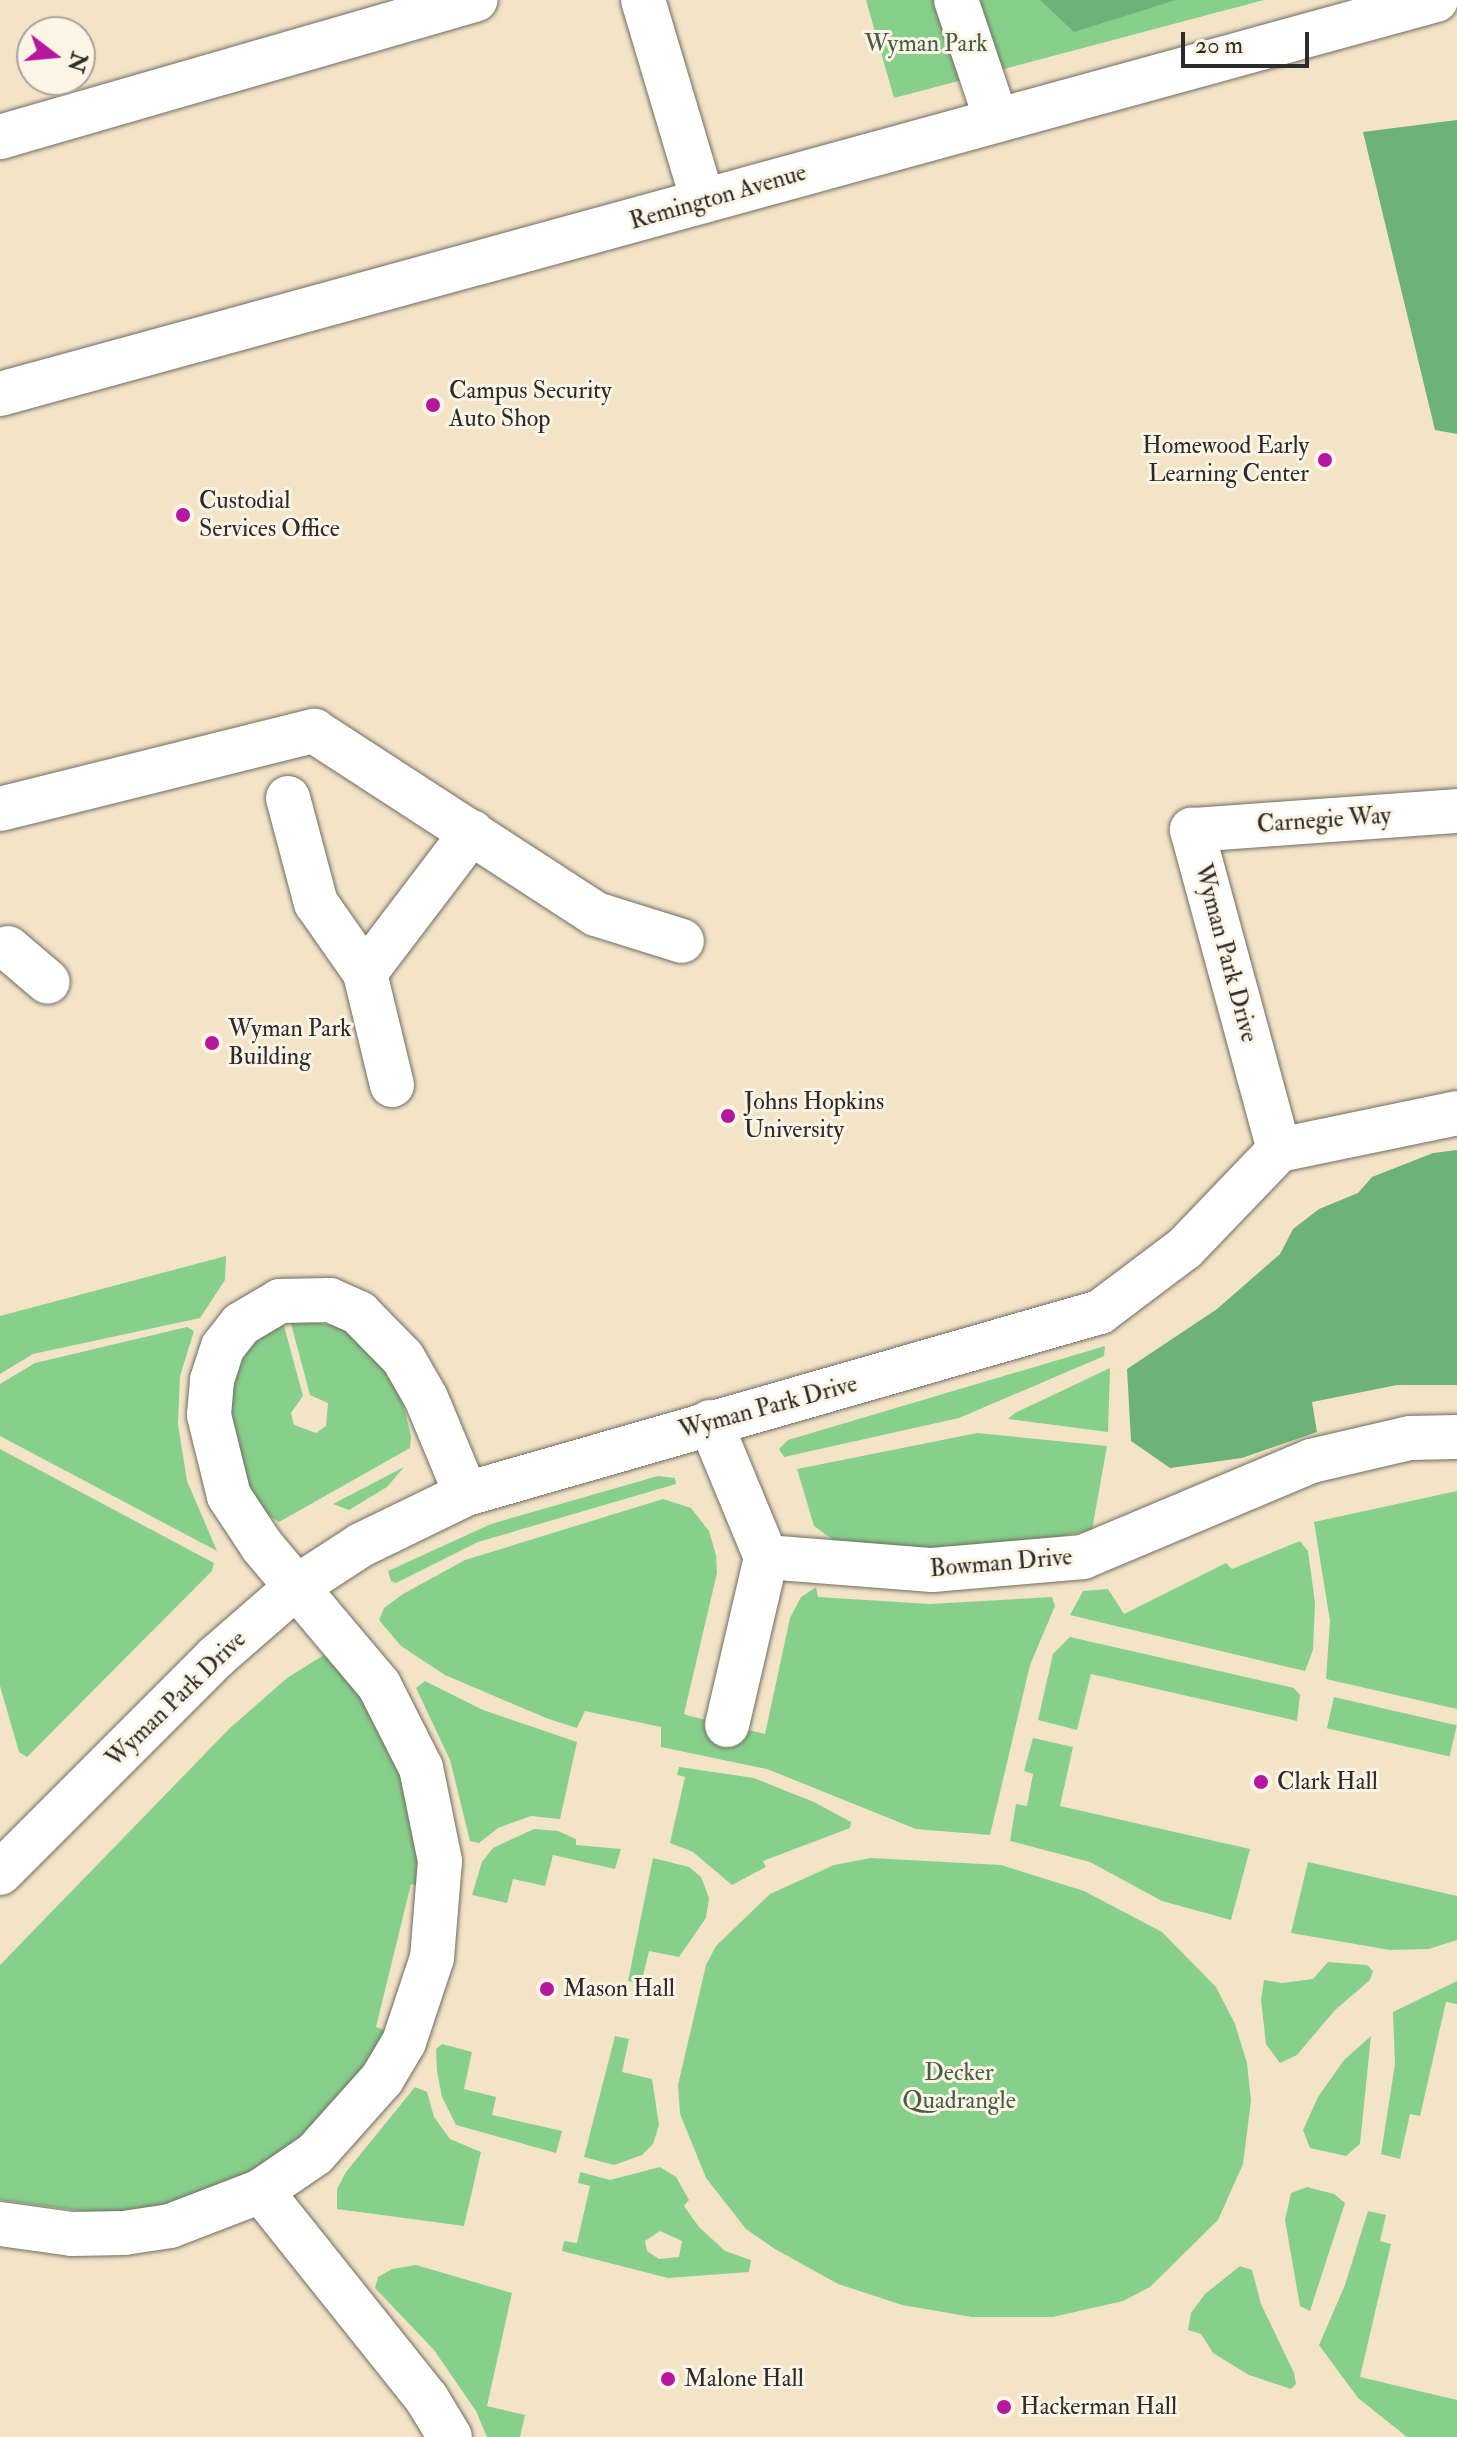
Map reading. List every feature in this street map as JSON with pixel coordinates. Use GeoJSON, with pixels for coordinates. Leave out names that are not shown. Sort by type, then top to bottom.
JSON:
{"type":"FeatureCollection","features":[{"type":"Feature","properties":{"kind":"street"},"geometry":{"type":"LineString","coordinates":[[0,137],[475,0]]}},
{"type":"Feature","properties":{"kind":"street"},"geometry":{"type":"LineString","coordinates":[[643,0],[703,201]]}},
{"type":"Feature","properties":{"kind":"street"},"geometry":{"type":"LineString","coordinates":[[956,0],[996,119]]}},
{"type":"Feature","properties":{"kind":"street","name":"Remington Avenue"},"geometry":{"type":"LineString","coordinates":[[3,382],[703,201],[1436,0]]}},
{"type":"Feature","properties":{"kind":"street"},"geometry":{"type":"LineString","coordinates":[[0,809],[314,731],[596,914],[682,941]]}},
{"type":"Feature","properties":{"kind":"street"},"geometry":{"type":"LineString","coordinates":[[288,798],[316,903],[365,973],[392,1085]]}},
{"type":"Feature","properties":{"kind":"street","name":"Carnegie Way"},"geometry":{"type":"LineString","coordinates":[[1192,830],[1457,811]]}},
{"type":"Feature","properties":{"kind":"street","name":"Wyman Park Drive"},"geometry":{"type":"LineString","coordinates":[[0,1873],[216,1657],[295,1588],[361,1545],[466,1494],[1100,1312],[1185,1248],[1279,1150],[1192,830]]}},
{"type":"Feature","properties":{"kind":"street"},"geometry":{"type":"LineString","coordinates":[[365,973],[472,832]]}},
{"type":"Feature","properties":{"kind":"street"},"geometry":{"type":"LineString","coordinates":[[3,938],[48,982]]}},
{"type":"Feature","properties":{"kind":"street"},"geometry":{"type":"LineString","coordinates":[[1279,1150],[1333,1143],[1457,1113]]}},
{"type":"Feature","properties":{"kind":"street"},"geometry":{"type":"LineString","coordinates":[[0,2224],[72,2234],[124,2233],[170,2226],[261,2191],[315,2154],[382,2079],[404,2042],[422,1994],[439,1917],[440,1861],[421,1768],[379,1685],[295,1588],[229,1496],[209,1415],[212,1380],[223,1347],[261,1309],[303,1298],[330,1300],[359,1313],[383,1332],[426,1398],[466,1494]]}},
{"type":"Feature","properties":{"kind":"street"},"geometry":{"type":"LineString","coordinates":[[710,1422],[766,1557],[727,1725]]}},
{"type":"Feature","properties":{"kind":"street","name":"Bowman Drive"},"geometry":{"type":"LineString","coordinates":[[766,1557],[932,1570],[1083,1557],[1311,1461],[1410,1438],[1457,1437]]}},
{"type":"Feature","properties":{"kind":"street"},"geometry":{"type":"LineString","coordinates":[[261,2191],[427,2399],[450,2437]]}},
{"type":"Feature","properties":{"kind":"green space","name":"Wyman Park"},"geometry":{"type":"Polygon","coordinates":[[[866,0],[1264,0],[894,98],[866,0]]]}},
{"type":"Feature","properties":{"kind":"green space"},"geometry":{"type":"Polygon","coordinates":[[[1040,0],[1176,0],[1074,32],[1040,0]]]}},
{"type":"Feature","properties":{"kind":"green space"},"geometry":{"type":"Polygon","coordinates":[[[1457,120],[1457,434],[1435,430],[1363,132],[1457,120]]]}},
{"type":"Feature","properties":{"kind":"green space"},"geometry":{"type":"Polygon","coordinates":[[[1457,1150],[1457,1385],[1397,1385],[1312,1402],[1317,1432],[1242,1458],[1170,1468],[1131,1441],[1127,1369],[1217,1309],[1280,1254],[1293,1229],[1319,1209],[1358,1193],[1372,1177],[1433,1153],[1457,1150]]]}},
{"type":"Feature","properties":{"kind":"green space"},"geometry":{"type":"Polygon","coordinates":[[[226,1256],[225,1280],[200,1318],[33,1354],[0,1374],[0,1316],[226,1256]]]}},
{"type":"Feature","properties":{"kind":"green space"},"geometry":{"type":"Polygon","coordinates":[[[290,1320],[342,1326],[374,1353],[400,1391],[411,1436],[410,1448],[279,1522],[262,1511],[240,1473],[228,1394],[240,1354],[283,1322],[303,1396],[291,1413],[294,1425],[316,1433],[326,1426],[328,1403],[310,1395],[290,1320]]]}},
{"type":"Feature","properties":{"kind":"green space"},"geometry":{"type":"Polygon","coordinates":[[[187,1327],[194,1331],[180,1376],[178,1424],[187,1481],[217,1551],[0,1436],[0,1384],[35,1363],[187,1327]]]}},
{"type":"Feature","properties":{"kind":"green space"},"geometry":{"type":"Polygon","coordinates":[[[1105,1346],[1104,1356],[959,1418],[784,1457],[779,1449],[788,1440],[1105,1346]]]}},
{"type":"Feature","properties":{"kind":"green space"},"geometry":{"type":"Polygon","coordinates":[[[1110,1368],[1108,1432],[1008,1419],[1015,1413],[1110,1368]]]}},
{"type":"Feature","properties":{"kind":"green space"},"geometry":{"type":"Polygon","coordinates":[[[977,1433],[1107,1446],[1092,1530],[1039,1541],[922,1549],[836,1542],[814,1526],[797,1469],[977,1433]]]}},
{"type":"Feature","properties":{"kind":"green space"},"geometry":{"type":"Polygon","coordinates":[[[0,1449],[214,1563],[212,1571],[27,1757],[19,1752],[0,1686],[0,1449]]]}},
{"type":"Feature","properties":{"kind":"green space"},"geometry":{"type":"Polygon","coordinates":[[[404,1467],[387,1487],[349,1510],[333,1504],[404,1467]]]}},
{"type":"Feature","properties":{"kind":"green space"},"geometry":{"type":"Polygon","coordinates":[[[658,1476],[675,1478],[676,1484],[478,1542],[396,1583],[391,1581],[388,1571],[491,1524],[658,1476]]]}},
{"type":"Feature","properties":{"kind":"green space"},"geometry":{"type":"Polygon","coordinates":[[[1457,1491],[1457,1709],[1326,1679],[1330,1621],[1314,1522],[1457,1491]]]}},
{"type":"Feature","properties":{"kind":"green space"},"geometry":{"type":"Polygon","coordinates":[[[663,1499],[691,1508],[709,1531],[716,1555],[717,1573],[684,1714],[690,1716],[765,1734],[790,1618],[801,1597],[816,1587],[818,1597],[930,1604],[1052,1597],[1055,1606],[1030,1665],[990,1835],[916,1829],[767,1769],[661,1747],[661,1727],[585,1711],[577,1728],[546,1718],[445,1675],[401,1646],[379,1620],[384,1608],[403,1594],[465,1560],[663,1499]]]}},
{"type":"Feature","properties":{"kind":"green space"},"geometry":{"type":"Polygon","coordinates":[[[1300,1541],[1308,1551],[1315,1603],[1313,1650],[1305,1671],[1070,1615],[1083,1591],[1108,1589],[1124,1614],[1226,1563],[1232,1569],[1300,1541]]]}},
{"type":"Feature","properties":{"kind":"green space"},"geometry":{"type":"Polygon","coordinates":[[[1070,1637],[1294,1688],[1300,1695],[1297,1721],[1091,1674],[1077,1730],[1038,1720],[1053,1654],[1070,1637]]]}},
{"type":"Feature","properties":{"kind":"green space"},"geometry":{"type":"Polygon","coordinates":[[[324,1655],[360,1693],[406,1787],[415,1825],[421,1886],[411,1884],[376,2027],[387,2031],[365,2066],[312,2127],[263,2166],[192,2198],[113,2215],[0,2200],[0,1965],[230,1728],[287,1678],[324,1655]]]}},
{"type":"Feature","properties":{"kind":"green space"},"geometry":{"type":"Polygon","coordinates":[[[425,1681],[483,1710],[577,1742],[560,1819],[531,1816],[498,1828],[479,1843],[470,1841],[450,1760],[416,1688],[425,1681]]]}},
{"type":"Feature","properties":{"kind":"green space"},"geometry":{"type":"Polygon","coordinates":[[[1334,1697],[1457,1725],[1450,1757],[1327,1728],[1334,1697]]]}},
{"type":"Feature","properties":{"kind":"green space"},"geometry":{"type":"Polygon","coordinates":[[[1033,1738],[1073,1747],[1060,1806],[1250,1849],[1231,1920],[1162,1901],[1090,1862],[1010,1841],[1016,1804],[1027,1806],[1033,1774],[1024,1771],[1033,1738]]]}},
{"type":"Feature","properties":{"kind":"green space"},"geometry":{"type":"Polygon","coordinates":[[[679,1767],[754,1778],[814,1802],[851,1822],[850,1828],[763,1861],[766,1867],[732,1885],[693,1852],[670,1843],[685,1777],[677,1775],[679,1767]]]}},
{"type":"Feature","properties":{"kind":"green space"},"geometry":{"type":"Polygon","coordinates":[[[534,1829],[558,1831],[576,1839],[576,1845],[621,1849],[615,1869],[553,1855],[545,1886],[513,1879],[507,1903],[472,1895],[482,1862],[493,1848],[534,1829]]]}},
{"type":"Feature","properties":{"kind":"green space"},"geometry":{"type":"Polygon","coordinates":[[[653,1858],[689,1867],[701,1877],[709,1898],[706,1918],[679,1957],[649,1951],[641,1984],[628,1981],[653,1858]]]}},
{"type":"Feature","properties":{"kind":"green space","name":"Decker Quadrangle"},"geometry":{"type":"Polygon","coordinates":[[[871,1858],[1001,1865],[1084,1891],[1162,1932],[1216,1987],[1235,2024],[1247,2063],[1251,2101],[1243,2164],[1218,2220],[1150,2287],[1123,2301],[1053,2317],[972,2317],[902,2305],[838,2284],[775,2249],[746,2229],[706,2178],[680,2114],[678,2085],[706,1965],[716,1946],[770,1894],[834,1865],[871,1858]]]}},
{"type":"Feature","properties":{"kind":"green space"},"geometry":{"type":"Polygon","coordinates":[[[1308,1862],[1457,1896],[1457,1940],[1429,1949],[1390,1950],[1291,1933],[1308,1862]]]}},
{"type":"Feature","properties":{"kind":"green space"},"geometry":{"type":"Polygon","coordinates":[[[1328,1962],[1367,1965],[1373,1971],[1370,1980],[1335,2010],[1297,2055],[1280,2063],[1266,2044],[1261,2000],[1264,1980],[1282,1983],[1313,1979],[1328,1962]]]}},
{"type":"Feature","properties":{"kind":"green space"},"geometry":{"type":"Polygon","coordinates":[[[1457,1981],[1457,2004],[1446,2002],[1420,2116],[1410,2114],[1400,2159],[1381,2154],[1395,2064],[1393,2012],[1457,1981]]]}},
{"type":"Feature","properties":{"kind":"green space"},"geometry":{"type":"Polygon","coordinates":[[[615,2036],[629,2039],[622,2072],[652,2079],[659,2125],[653,2144],[642,2155],[614,2165],[584,2157],[615,2036]]]}},
{"type":"Feature","properties":{"kind":"green space"},"geometry":{"type":"Polygon","coordinates":[[[1371,2036],[1360,2144],[1346,2156],[1310,2148],[1303,2130],[1318,2097],[1344,2060],[1371,2036]]]}},
{"type":"Feature","properties":{"kind":"green space"},"geometry":{"type":"Polygon","coordinates":[[[442,2044],[472,2052],[464,2089],[496,2097],[492,2115],[562,2131],[556,2153],[456,2125],[442,2097],[437,2072],[436,2049],[442,2044]]]}},
{"type":"Feature","properties":{"kind":"green space"},"geometry":{"type":"Polygon","coordinates":[[[415,2087],[427,2092],[434,2117],[450,2139],[481,2152],[464,2226],[337,2209],[337,2189],[346,2172],[415,2087]]]}},
{"type":"Feature","properties":{"kind":"green space"},"geometry":{"type":"Polygon","coordinates":[[[660,2167],[676,2177],[689,2200],[684,2206],[699,2227],[725,2251],[751,2260],[749,2272],[668,2278],[562,2251],[564,2241],[577,2243],[590,2186],[578,2183],[580,2172],[610,2180],[660,2167]],[[660,2231],[645,2241],[647,2251],[659,2259],[679,2257],[682,2241],[660,2231]]]}},
{"type":"Feature","properties":{"kind":"green space"},"geometry":{"type":"Polygon","coordinates":[[[1307,2187],[1334,2194],[1345,2203],[1310,2311],[1300,2306],[1285,2220],[1291,2193],[1307,2187]]]}},
{"type":"Feature","properties":{"kind":"green space"},"geometry":{"type":"Polygon","coordinates":[[[1368,2211],[1386,2215],[1380,2241],[1391,2244],[1360,2377],[1457,2400],[1457,2437],[1407,2437],[1358,2398],[1319,2345],[1345,2285],[1368,2211]]]}},
{"type":"Feature","properties":{"kind":"green space"},"geometry":{"type":"Polygon","coordinates":[[[416,2265],[512,2293],[487,2406],[525,2415],[520,2437],[487,2437],[476,2411],[434,2350],[375,2288],[378,2277],[392,2269],[416,2265]]]}},
{"type":"Feature","properties":{"kind":"green space"},"geometry":{"type":"Polygon","coordinates":[[[1240,2266],[1252,2270],[1261,2304],[1294,2373],[1296,2384],[1291,2389],[1249,2375],[1213,2353],[1201,2334],[1188,2330],[1191,2313],[1205,2294],[1240,2266]]]}},
{"type":"Feature","properties":{"kind":"place","name":"Campus Security Auto Shop"},"geometry":{"type":"Point","coordinates":[433,405]}},
{"type":"Feature","properties":{"kind":"place","name":"Homewood Early Learning Center"},"geometry":{"type":"Point","coordinates":[1325,460]}},
{"type":"Feature","properties":{"kind":"place","name":"Custodial Services Office"},"geometry":{"type":"Point","coordinates":[183,515]}},
{"type":"Feature","properties":{"kind":"place","name":"Wyman Park Building"},"geometry":{"type":"Point","coordinates":[212,1043]}},
{"type":"Feature","properties":{"kind":"place","name":"Johns Hopkins University"},"geometry":{"type":"Point","coordinates":[728,1116]}},
{"type":"Feature","properties":{"kind":"place","name":"Clark Hall"},"geometry":{"type":"Point","coordinates":[1261,1782]}},
{"type":"Feature","properties":{"kind":"place","name":"Mason Hall"},"geometry":{"type":"Point","coordinates":[547,1989]}},
{"type":"Feature","properties":{"kind":"place","name":"Malone Hall"},"geometry":{"type":"Point","coordinates":[668,2379]}},
{"type":"Feature","properties":{"kind":"place","name":"Hackerman Hall"},"geometry":{"type":"Point","coordinates":[1004,2407]}}]}
